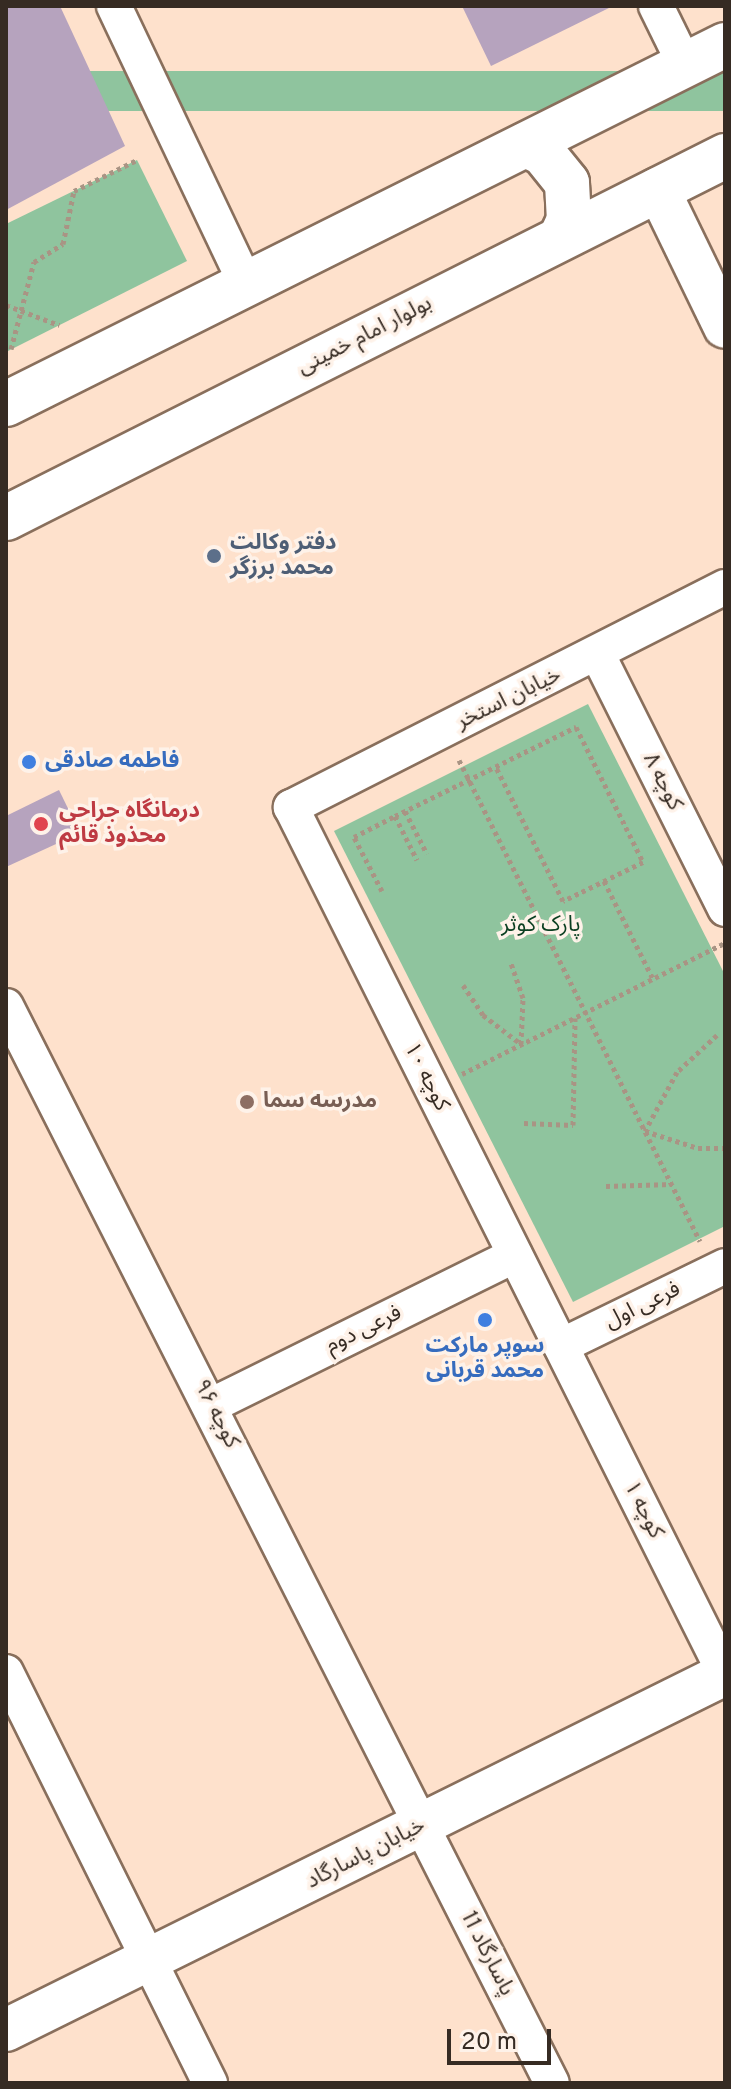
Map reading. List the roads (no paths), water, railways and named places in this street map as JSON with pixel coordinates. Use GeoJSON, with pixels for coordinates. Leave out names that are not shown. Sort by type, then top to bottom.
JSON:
{"type":"FeatureCollection","features":[{"type":"Feature","properties":{"kind":"main road"},"geometry":{"type":"LineString","coordinates":[[6,404],[725,45]]}},
{"type":"Feature","properties":{"kind":"main road"},"geometry":{"type":"LineString","coordinates":[[526,145],[543,153],[567,183],[569,220],[561,237]]}},
{"type":"Feature","properties":{"kind":"main road","name":"بولوار امام خمینی"},"geometry":{"type":"LineString","coordinates":[[6,518],[725,156]]}},
{"type":"Feature","properties":{"kind":"street"},"geometry":{"type":"LineString","coordinates":[[114,6],[246,284]]}},
{"type":"Feature","properties":{"kind":"street"},"geometry":{"type":"LineString","coordinates":[[656,6],[685,65]]}},
{"type":"Feature","properties":{"kind":"street"},"geometry":{"type":"LineString","coordinates":[[658,189],[725,327]]}},
{"type":"Feature","properties":{"kind":"street","name":"خیابان استخر"},"geometry":{"type":"LineString","coordinates":[[291,807],[598,655],[725,587]]}},
{"type":"Feature","properties":{"kind":"street","name":"کوچه ۸"},"geometry":{"type":"LineString","coordinates":[[598,655],[725,909]]}},
{"type":"Feature","properties":{"kind":"street","name":"کوچه ۱۰"},"geometry":{"type":"LineString","coordinates":[[291,807],[561,1346]]}},
{"type":"Feature","properties":{"kind":"street","name":"کوچه ۹۶"},"geometry":{"type":"LineString","coordinates":[[6,1006],[212,1405],[423,1825]]}},
{"type":"Feature","properties":{"kind":"street","name":"فرعی دوم"},"geometry":{"type":"LineString","coordinates":[[212,1405],[515,1255]]}},
{"type":"Feature","properties":{"kind":"street","name":"فرعی اول"},"geometry":{"type":"LineString","coordinates":[[561,1346],[720,1268]]}},
{"type":"Feature","properties":{"kind":"street","name":"کوچه ۱"},"geometry":{"type":"LineString","coordinates":[[561,1346],[725,1674]]}},
{"type":"Feature","properties":{"kind":"street"},"geometry":{"type":"LineString","coordinates":[[6,1672],[210,2083]]}},
{"type":"Feature","properties":{"kind":"street","name":"خیابان پاسارگاد"},"geometry":{"type":"LineString","coordinates":[[6,2030],[725,1674]]}},
{"type":"Feature","properties":{"kind":"street","name":"پاسارگاد 11"},"geometry":{"type":"LineString","coordinates":[[423,1825],[552,2083]]}},
{"type":"Feature","properties":{"kind":"place","name":"دفتر وکالت محمد برزگر"},"geometry":{"type":"Point","coordinates":[214,556]}},
{"type":"Feature","properties":{"kind":"place","name":"فاطمه صادقی"},"geometry":{"type":"Point","coordinates":[29,762]}},
{"type":"Feature","properties":{"kind":"place","name":"درمانگاه جراحی محذوذ قائم"},"geometry":{"type":"Point","coordinates":[41,824]}},
{"type":"Feature","properties":{"kind":"place","name":"مدرسه سما"},"geometry":{"type":"Point","coordinates":[247,1102]}},
{"type":"Feature","properties":{"kind":"place","name":"سوپر مارکت محمد قربانی"},"geometry":{"type":"Point","coordinates":[485,1320]}},
{"type":"Feature","properties":{"kind":"park label","name":"پارک کوثر"},"geometry":{"type":"Point","coordinates":[541,926]}}]}
